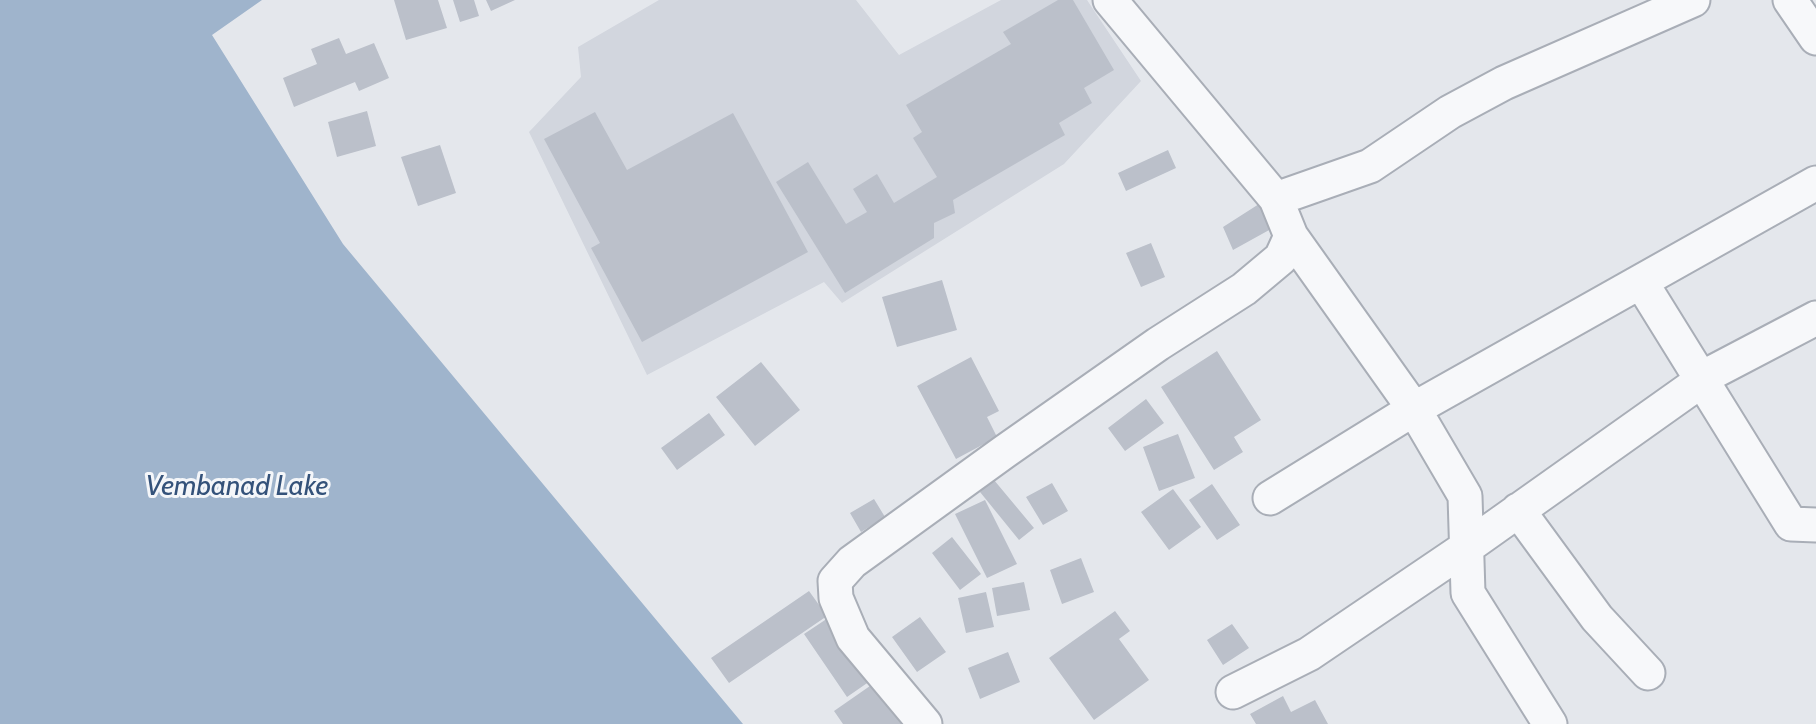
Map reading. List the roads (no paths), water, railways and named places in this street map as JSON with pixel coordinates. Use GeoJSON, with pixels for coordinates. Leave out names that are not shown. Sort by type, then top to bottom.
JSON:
{"type":"FeatureCollection","features":[{"type":"Feature","properties":{"kind":"street"},"geometry":{"type":"LineString","coordinates":[[1110,0],[1276,199],[1291,236],[1414,410],[1465,496],[1468,593],[1550,724]]}},
{"type":"Feature","properties":{"kind":"street"},"geometry":{"type":"LineString","coordinates":[[1276,199],[1370,166],[1450,113],[1504,83],[1693,0]]}},
{"type":"Feature","properties":{"kind":"street"},"geometry":{"type":"LineString","coordinates":[[1790,0],[1816,38]]}},
{"type":"Feature","properties":{"kind":"street"},"geometry":{"type":"LineString","coordinates":[[1270,498],[1414,410],[1816,183]]}},
{"type":"Feature","properties":{"kind":"street"},"geometry":{"type":"LineString","coordinates":[[925,724],[853,638],[836,598],[835,581],[852,562],[1004,452],[1158,344],[1244,289],[1281,258],[1291,236]]}},
{"type":"Feature","properties":{"kind":"street"},"geometry":{"type":"LineString","coordinates":[[1641,282],[1791,524],[1816,525]]}},
{"type":"Feature","properties":{"kind":"street"},"geometry":{"type":"LineString","coordinates":[[1233,692],[1310,654],[1467,547],[1702,379],[1816,318]]}},
{"type":"Feature","properties":{"kind":"street"},"geometry":{"type":"LineString","coordinates":[[1518,510],[1597,618],[1648,673]]}},
{"type":"Feature","properties":{"kind":"water","name":"Vembanad Lake"},"geometry":{"type":"Polygon","coordinates":[[[0,0],[262,0],[212,35],[343,244],[743,724],[0,724],[0,0]]]}}]}
